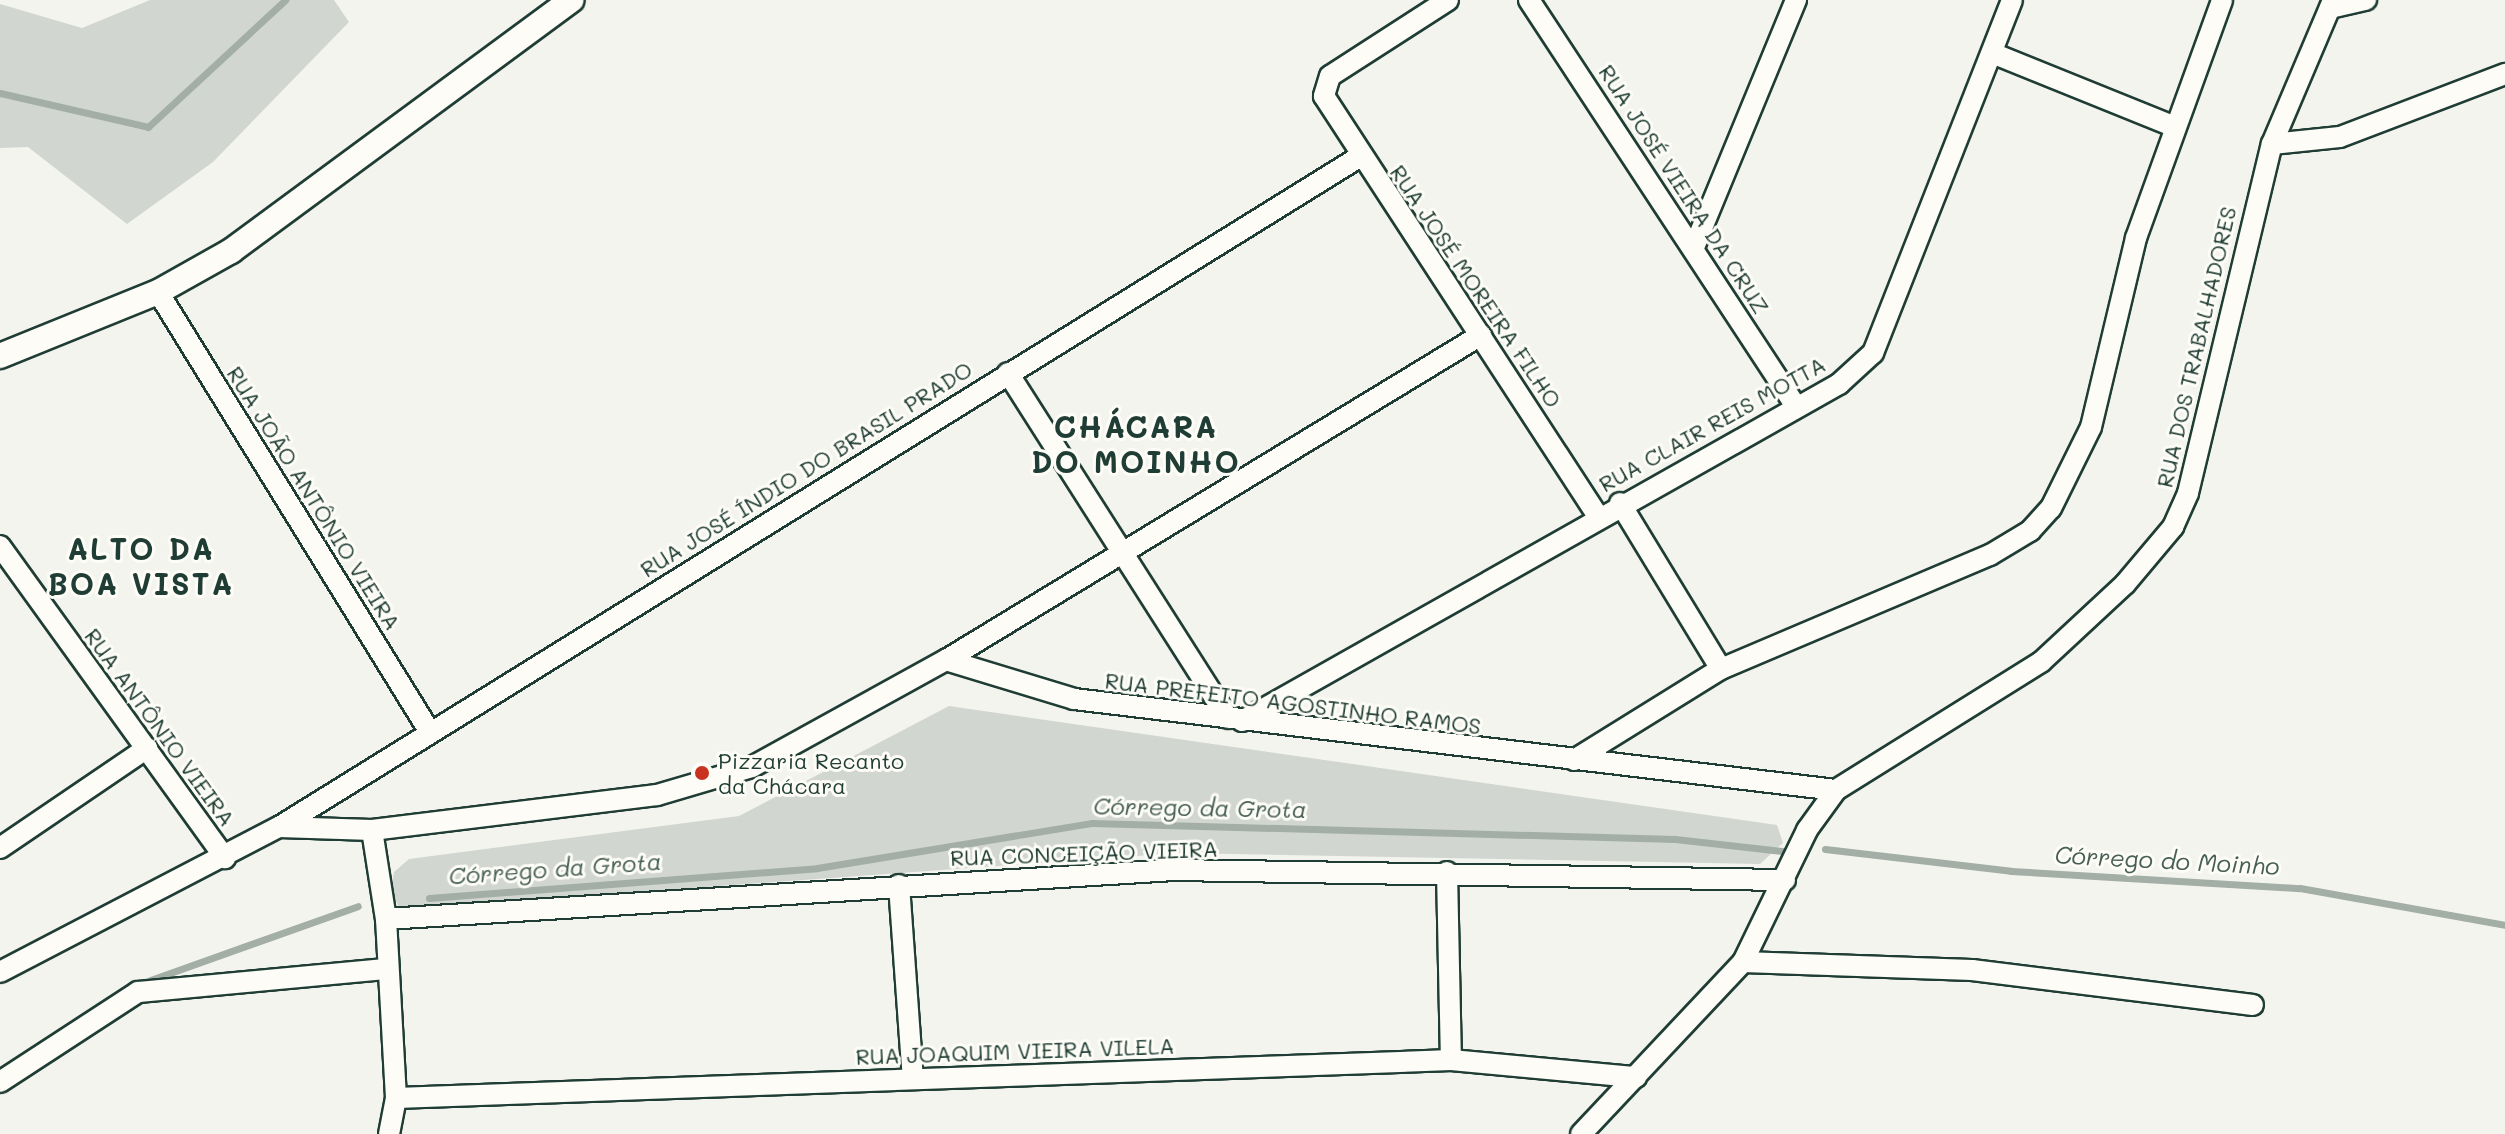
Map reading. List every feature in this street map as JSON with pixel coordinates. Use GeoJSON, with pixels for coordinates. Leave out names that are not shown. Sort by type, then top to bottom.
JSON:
{"type":"FeatureCollection","features":[{"type":"Feature","properties":{"kind":"street"},"geometry":{"type":"LineString","coordinates":[[0,356],[158,292],[231,251],[572,0]]}},
{"type":"Feature","properties":{"kind":"street"},"geometry":{"type":"LineString","coordinates":[[1418,8],[1448,0]]}},
{"type":"Feature","properties":{"kind":"street","name":"RUA JOSÉ VIEIRA DA CRUZ"},"geometry":{"type":"LineString","coordinates":[[1529,0],[1695,245],[1796,407]]}},
{"type":"Feature","properties":{"kind":"street"},"geometry":{"type":"LineString","coordinates":[[1695,245],[1796,0]]}},
{"type":"Feature","properties":{"kind":"street","name":"RUA CLAIR REIS MOTTA"},"geometry":{"type":"LineString","coordinates":[[1235,720],[1597,514],[1839,384],[1873,353],[2012,0]]}},
{"type":"Feature","properties":{"kind":"street"},"geometry":{"type":"LineString","coordinates":[[1574,760],[1721,669],[1990,555],[2030,531],[2051,508],[2091,427],[2136,238],[2222,0]]}},
{"type":"Feature","properties":{"kind":"street"},"geometry":{"type":"LineString","coordinates":[[2332,4],[2366,0]]}},
{"type":"Feature","properties":{"kind":"street","name":"RUA DOS TRABALHADORES"},"geometry":{"type":"LineString","coordinates":[[1581,1134],[1743,962],[1807,830],[1836,790],[2041,662],[2125,584],[2173,527],[2188,493],[2272,144],[2332,4]]}},
{"type":"Feature","properties":{"kind":"street","name":"RUA JOSÉ MOREIRA FILHO"},"geometry":{"type":"LineString","coordinates":[[1418,8],[1325,82],[1324,96],[1597,514]]}},
{"type":"Feature","properties":{"kind":"street"},"geometry":{"type":"LineString","coordinates":[[1992,53],[2175,127]]}},
{"type":"Feature","properties":{"kind":"street"},"geometry":{"type":"LineString","coordinates":[[2272,144],[2340,137],[2505,74]]}},
{"type":"Feature","properties":{"kind":"street","name":"RUA JOSÉ ÍNDIO DO BRASIL PRADO"},"geometry":{"type":"LineString","coordinates":[[279,827],[428,729],[1361,156]]}},
{"type":"Feature","properties":{"kind":"street","name":"RUA JOÃO ANTÔNIO VIEIRA"},"geometry":{"type":"LineString","coordinates":[[158,292],[428,729]]}},
{"type":"Feature","properties":{"kind":"street"},"geometry":{"type":"LineString","coordinates":[[0,972],[225,858],[279,827],[372,830],[704,784],[752,767],[946,660],[1481,335]]}},
{"type":"Feature","properties":{"kind":"street"},"geometry":{"type":"LineString","coordinates":[[1008,373],[1120,554],[1235,720]]}},
{"type":"Feature","properties":{"kind":"street"},"geometry":{"type":"LineString","coordinates":[[1620,503],[1721,669]]}},
{"type":"Feature","properties":{"kind":"street","name":"RUA ANTÔNIO VIEIRA"},"geometry":{"type":"LineString","coordinates":[[0,546],[225,858]]}},
{"type":"Feature","properties":{"kind":"street","name":"RUA PREFEITO AGOSTINHO RAMOS"},"geometry":{"type":"LineString","coordinates":[[946,660],[1074,699],[1836,790]]}},
{"type":"Feature","properties":{"kind":"street"},"geometry":{"type":"LineString","coordinates":[[0,848],[147,748]]}},
{"type":"Feature","properties":{"kind":"street"},"geometry":{"type":"LineString","coordinates":[[372,830],[386,919],[386,969],[396,1098],[389,1134]]}},
{"type":"Feature","properties":{"kind":"street","name":"RUA CONCEIÇÃO VIEIRA"},"geometry":{"type":"LineString","coordinates":[[386,919],[1173,870],[1447,872],[1785,880]]}},
{"type":"Feature","properties":{"kind":"street"},"geometry":{"type":"LineString","coordinates":[[1447,872],[1451,1060]]}},
{"type":"Feature","properties":{"kind":"street"},"geometry":{"type":"LineString","coordinates":[[899,885],[913,1078]]}},
{"type":"Feature","properties":{"kind":"street"},"geometry":{"type":"LineString","coordinates":[[1743,962],[1972,970],[2253,1005]]}},
{"type":"Feature","properties":{"kind":"street"},"geometry":{"type":"LineString","coordinates":[[0,1082],[138,992],[386,969]]}},
{"type":"Feature","properties":{"kind":"street","name":"RUA JOAQUIM VIEIRA VILELA"},"geometry":{"type":"LineString","coordinates":[[396,1098],[1451,1060],[1636,1077]]}},
{"type":"Feature","properties":{"kind":"shaded area"},"geometry":{"type":"Polygon","coordinates":[[[150,0],[334,0],[349,22],[213,162],[127,224],[28,147],[0,148],[0,4],[82,28],[150,0]]]}},
{"type":"Feature","properties":{"kind":"shaded area"},"geometry":{"type":"Polygon","coordinates":[[[949,706],[1777,825],[1783,843],[1760,864],[1178,853],[400,909],[391,891],[394,872],[409,859],[739,816],[949,706]]]}},
{"type":"Feature","properties":{"kind":"waterway"},"geometry":{"type":"LineString","coordinates":[[0,93],[148,127],[285,0]]}},
{"type":"Feature","properties":{"kind":"waterway","name":"Córrego da Grota"},"geometry":{"type":"LineString","coordinates":[[429,898],[817,868],[1092,823],[1675,839],[1782,851]]}},
{"type":"Feature","properties":{"kind":"waterway","name":"Córrego do Moinho"},"geometry":{"type":"LineString","coordinates":[[1825,849],[2011,871],[2300,888],[2505,925]]}},
{"type":"Feature","properties":{"kind":"waterway"},"geometry":{"type":"LineString","coordinates":[[142,983],[358,906]]}},
{"type":"Feature","properties":{"kind":"place","name":"Pizzaria Recanto da Chácara"},"geometry":{"type":"Point","coordinates":[702,773]}},
{"type":"Feature","properties":{"kind":"district","name":"CHÁCARA DO MOINHO"},"geometry":{"type":"Point","coordinates":[1136,443]}},
{"type":"Feature","properties":{"kind":"district","name":"ALTO DA BOA VISTA"},"geometry":{"type":"Point","coordinates":[141,565]}}]}
